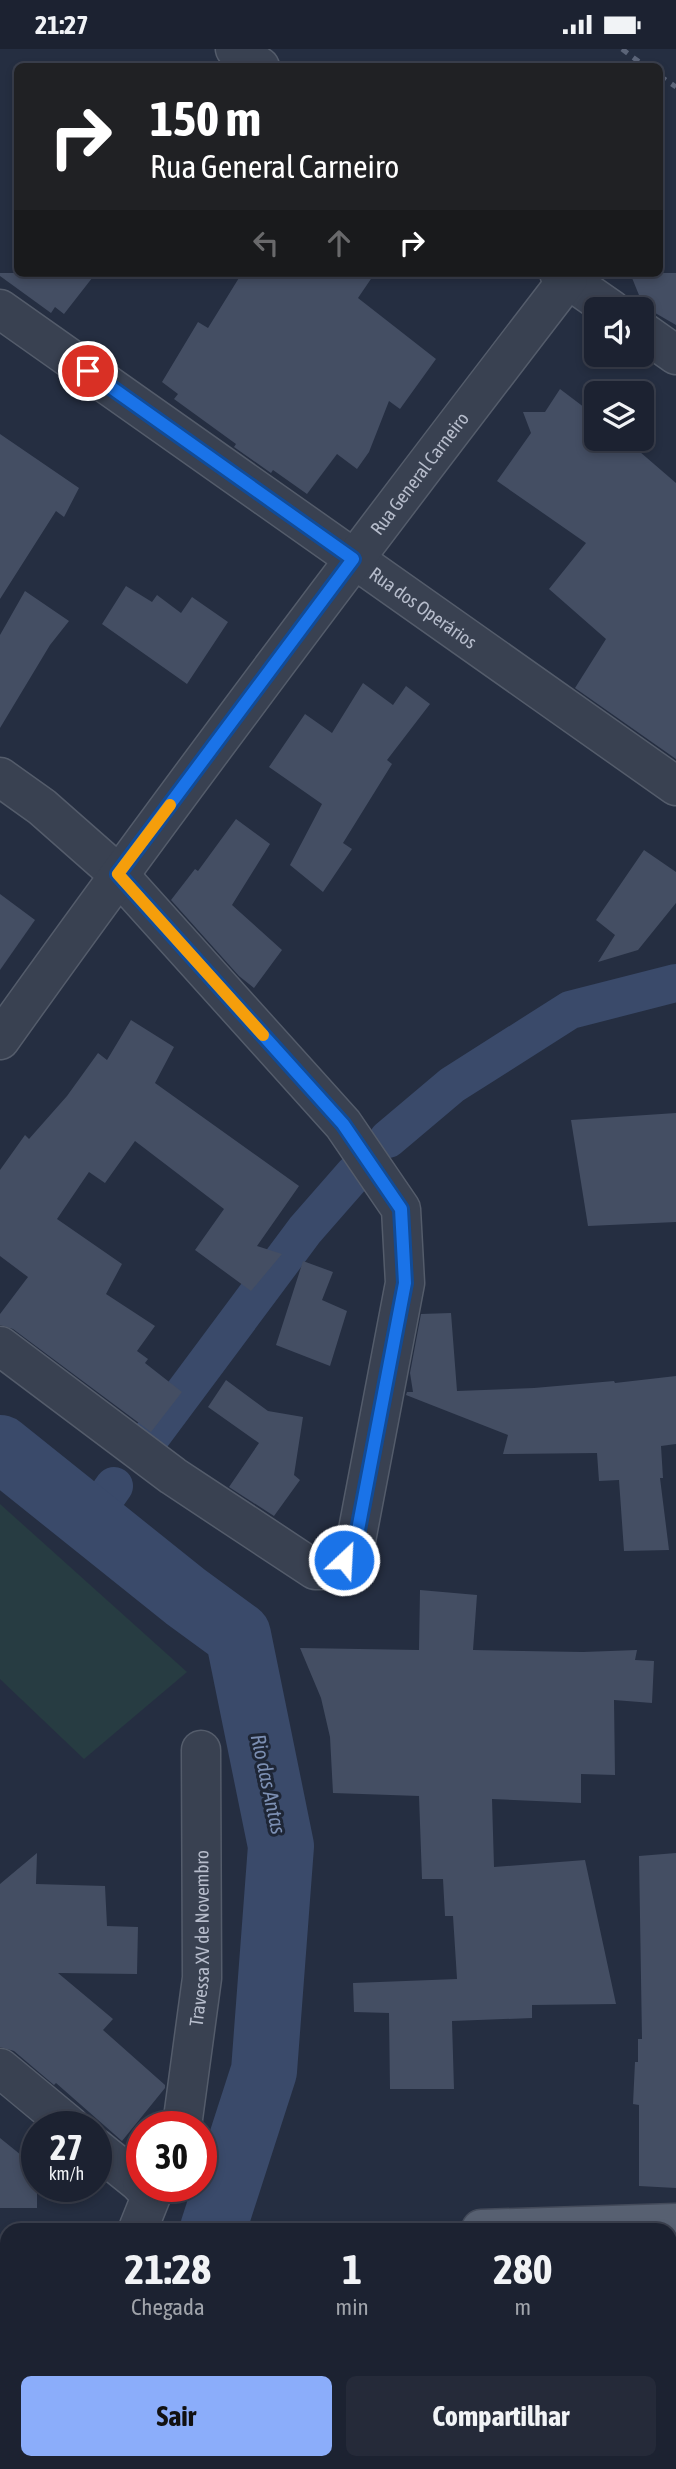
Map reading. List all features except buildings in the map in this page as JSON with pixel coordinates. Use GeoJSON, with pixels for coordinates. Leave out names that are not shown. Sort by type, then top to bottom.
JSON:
{"type":"FeatureCollection","features":[{"type":"Feature","properties":{"kind":"street"},"geometry":{"type":"LineString","coordinates":[[235,49],[254,63]]}},
{"type":"Feature","properties":{"kind":"street","name":"Rua General Carneiro"},"geometry":{"type":"LineString","coordinates":[[0,1040],[118,874],[563,277]]}},
{"type":"Feature","properties":{"kind":"street"},"geometry":{"type":"LineString","coordinates":[[565,277],[594,297]]}},
{"type":"Feature","properties":{"kind":"street","name":"Rua dos Operários"},"geometry":{"type":"LineString","coordinates":[[0,309],[676,786]]}},
{"type":"Feature","properties":{"kind":"street"},"geometry":{"type":"LineString","coordinates":[[654,339],[676,355]]}},
{"type":"Feature","properties":{"kind":"street"},"geometry":{"type":"LineString","coordinates":[[0,777],[41,807],[118,874],[343,1124],[401,1209],[405,1283],[354,1551],[334,1570],[315,1570],[173,1475],[0,1346]]}},
{"type":"Feature","properties":{"kind":"street","name":"Travessa XV de Novembro"},"geometry":{"type":"LineString","coordinates":[[185,2111],[202,1978],[201,1750]]}},
{"type":"Feature","properties":{"kind":"street"},"geometry":{"type":"LineString","coordinates":[[0,2068],[53,2111]]}},
{"type":"Feature","properties":{"kind":"street"},"geometry":{"type":"LineString","coordinates":[[112,2160],[126,2171]]}},
{"type":"Feature","properties":{"kind":"street"},"geometry":{"type":"LineString","coordinates":[[139,2223],[145,2202]]}},
{"type":"Feature","properties":{"kind":"green space"},"geometry":{"type":"Polygon","coordinates":[[[0,1504],[187,1672],[84,1759],[0,1679],[0,1504]]]}},
{"type":"Feature","properties":{"kind":"waterway"},"geometry":{"type":"LineString","coordinates":[[388,1139],[452,1085],[570,1010],[676,983]]}},
{"type":"Feature","properties":{"kind":"waterway"},"geometry":{"type":"LineString","coordinates":[[148,1441],[305,1230],[354,1174]]}},
{"type":"Feature","properties":{"kind":"waterway","name":"Rio das Antas"},"geometry":{"type":"LineString","coordinates":[[0,1448],[186,1597],[238,1635],[281,1846],[264,2071],[215,2223]]}},
{"type":"Feature","properties":{"kind":"waterway"},"geometry":{"type":"LineString","coordinates":[[90,1520],[114,1486]]}},
{"type":"Feature","properties":{"kind":"railway"},"geometry":{"type":"LineString","coordinates":[[622,49],[641,63]]}},
{"type":"Feature","properties":{"kind":"railway"},"geometry":{"type":"LineString","coordinates":[[663,78],[676,87]]}},
{"type":"Feature","properties":{"kind":"slow traffic"},"geometry":{"type":"LineString","coordinates":[[170,805],[118,874],[263,1035]]}},
{"type":"Feature","properties":{"kind":"route"},"geometry":{"type":"LineString","coordinates":[[88,371],[353,559],[118,874],[343,1124],[401,1209],[405,1283],[354,1551],[344,1560]]}}]}
